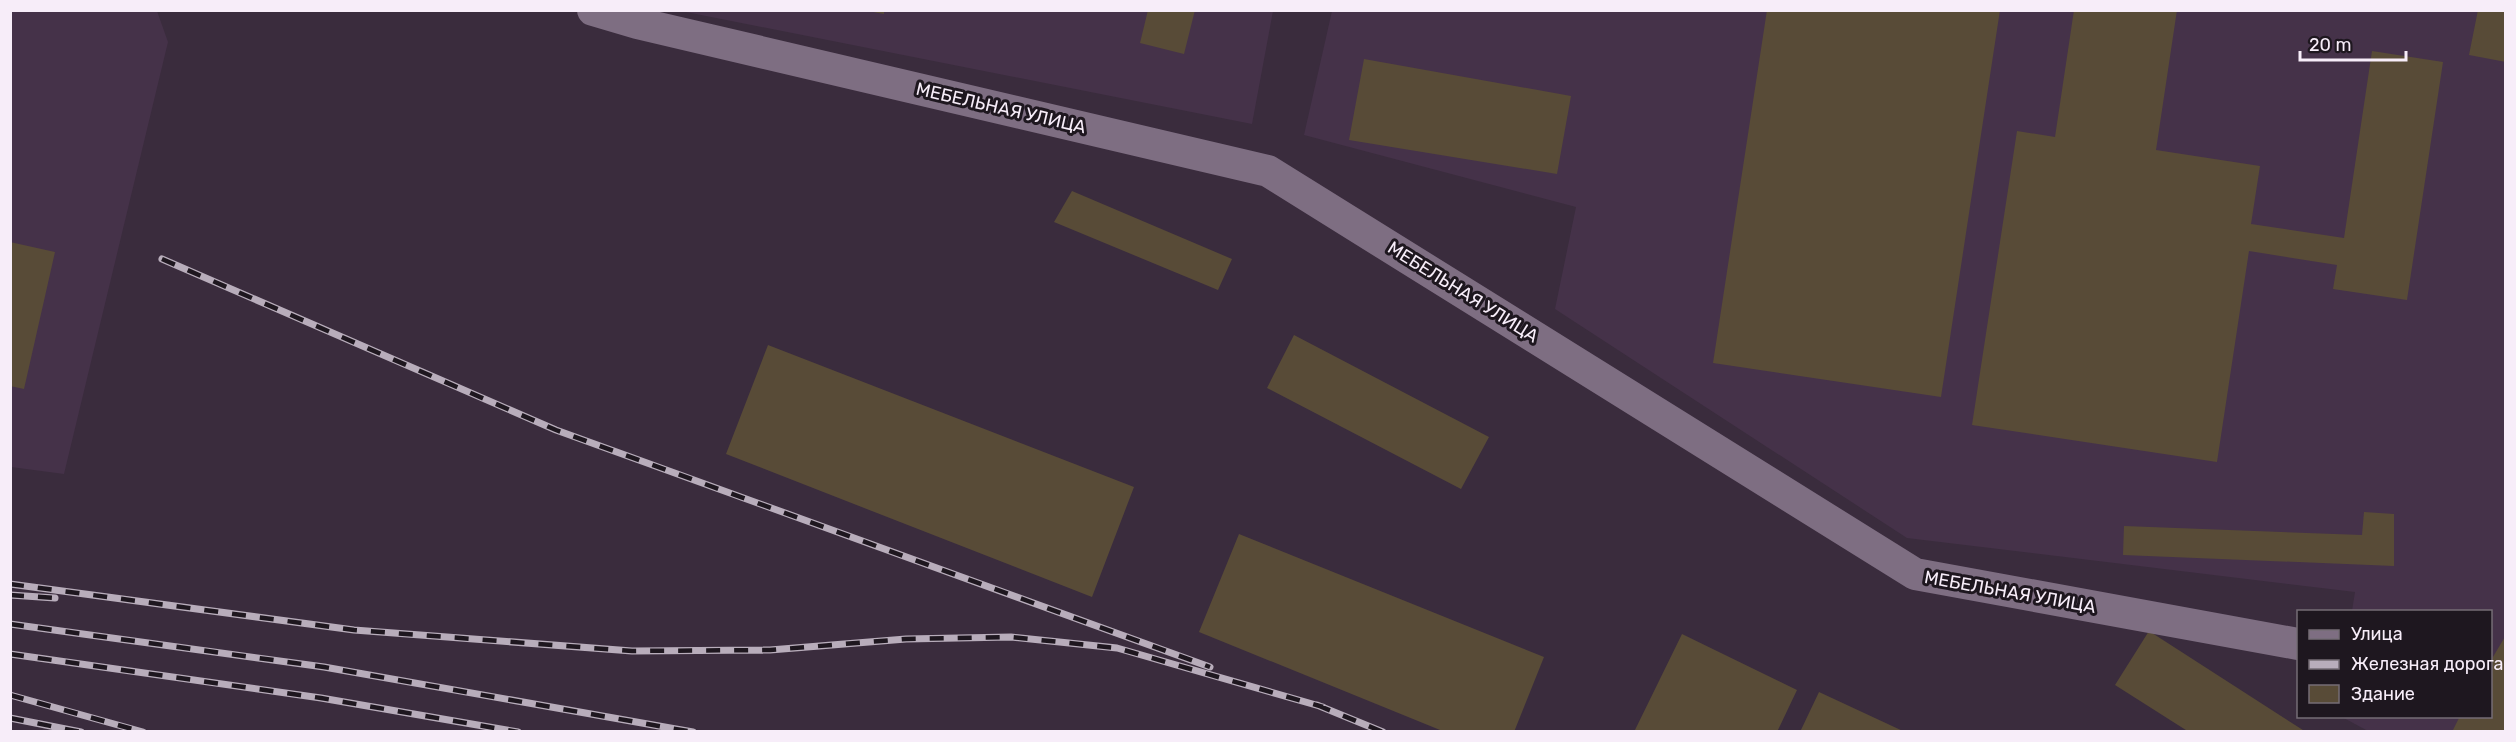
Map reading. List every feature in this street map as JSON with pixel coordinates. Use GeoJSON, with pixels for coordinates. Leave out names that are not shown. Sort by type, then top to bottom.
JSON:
{"type":"FeatureCollection","features":[{"type":"Feature","properties":{"kind":"street","name":"МЕБЕЛЬНАЯ УЛИЦА"},"geometry":{"type":"LineString","coordinates":[[593,10],[637,23],[1268,171],[1915,574],[2297,644]]}},
{"type":"Feature","properties":{"kind":"shaded area"},"geometry":{"type":"Polygon","coordinates":[[[11,11],[157,11],[168,42],[64,474],[11,467],[11,11]]]}},
{"type":"Feature","properties":{"kind":"shaded area"},"geometry":{"type":"Polygon","coordinates":[[[681,11],[1273,11],[1252,124],[681,11]]]}},
{"type":"Feature","properties":{"kind":"shaded area"},"geometry":{"type":"Polygon","coordinates":[[[1332,11],[2505,11],[2505,731],[2368,731],[2344,718],[2492,718],[2492,610],[2352,610],[2355,592],[1907,538],[1555,309],[1576,207],[1304,135],[1332,11]]]}},
{"type":"Feature","properties":{"kind":"building"},"geometry":{"type":"Polygon","coordinates":[[[863,10],[884,10],[884,14],[863,10]]]}},
{"type":"Feature","properties":{"kind":"building"},"geometry":{"type":"Polygon","coordinates":[[[1148,10],[1195,10],[1184,54],[1140,43],[1148,10]]]}},
{"type":"Feature","properties":{"kind":"building"},"geometry":{"type":"Polygon","coordinates":[[[1767,10],[2000,10],[1941,397],[1713,363],[1767,10]]]}},
{"type":"Feature","properties":{"kind":"building"},"geometry":{"type":"Polygon","coordinates":[[[2074,10],[2177,10],[2156,150],[2260,166],[2251,224],[2344,238],[2372,51],[2443,62],[2407,300],[2333,289],[2337,265],[2249,251],[2217,462],[1972,425],[2017,131],[2055,137],[2074,10]]]}},
{"type":"Feature","properties":{"kind":"building"},"geometry":{"type":"Polygon","coordinates":[[[2478,10],[2506,10],[2506,62],[2469,55],[2478,10]]]}},
{"type":"Feature","properties":{"kind":"building"},"geometry":{"type":"Polygon","coordinates":[[[1364,59],[1571,96],[1557,174],[1349,140],[1364,59]]]}},
{"type":"Feature","properties":{"kind":"building"},"geometry":{"type":"Polygon","coordinates":[[[1072,191],[1232,259],[1218,290],[1054,222],[1072,191]]]}},
{"type":"Feature","properties":{"kind":"building"},"geometry":{"type":"Polygon","coordinates":[[[10,242],[55,252],[24,389],[10,386],[10,242]]]}},
{"type":"Feature","properties":{"kind":"building"},"geometry":{"type":"Polygon","coordinates":[[[1294,335],[1489,437],[1461,489],[1267,388],[1294,335]]]}},
{"type":"Feature","properties":{"kind":"building"},"geometry":{"type":"Polygon","coordinates":[[[768,345],[1134,487],[1092,597],[726,454],[768,345]]]}},
{"type":"Feature","properties":{"kind":"building"},"geometry":{"type":"Polygon","coordinates":[[[2364,512],[2394,514],[2394,566],[2123,555],[2124,526],[2362,535],[2364,512]]]}},
{"type":"Feature","properties":{"kind":"building"},"geometry":{"type":"Polygon","coordinates":[[[1239,534],[1544,657],[1514,732],[1445,732],[1199,632],[1239,534]]]}},
{"type":"Feature","properties":{"kind":"building"},"geometry":{"type":"Polygon","coordinates":[[[2149,631],[2306,732],[2189,732],[2115,685],[2149,631]]]}},
{"type":"Feature","properties":{"kind":"building"},"geometry":{"type":"Polygon","coordinates":[[[1682,634],[1797,690],[1777,732],[1634,732],[1682,634]]]}},
{"type":"Feature","properties":{"kind":"building"},"geometry":{"type":"Polygon","coordinates":[[[2506,635],[2506,732],[2452,732],[2459,718],[2492,718],[2492,659],[2506,635]]]}},
{"type":"Feature","properties":{"kind":"building"},"geometry":{"type":"Polygon","coordinates":[[[1819,692],[1905,732],[1800,732],[1819,692]]]}},
{"type":"Feature","properties":{"kind":"railway"},"geometry":{"type":"LineString","coordinates":[[162,259],[556,430],[1210,667]]}},
{"type":"Feature","properties":{"kind":"railway"},"geometry":{"type":"LineString","coordinates":[[10,584],[354,630],[632,651],[770,650],[906,639],[1011,637],[1117,648],[1323,707]]}},
{"type":"Feature","properties":{"kind":"railway"},"geometry":{"type":"LineString","coordinates":[[10,595],[55,598]]}},
{"type":"Feature","properties":{"kind":"railway"},"geometry":{"type":"LineString","coordinates":[[10,624],[324,667],[693,732]]}},
{"type":"Feature","properties":{"kind":"railway"},"geometry":{"type":"LineString","coordinates":[[10,654],[321,698],[518,732]]}},
{"type":"Feature","properties":{"kind":"railway"},"geometry":{"type":"LineString","coordinates":[[10,695],[143,732]]}},
{"type":"Feature","properties":{"kind":"railway"},"geometry":{"type":"LineString","coordinates":[[1317,705],[1383,732]]}},
{"type":"Feature","properties":{"kind":"railway"},"geometry":{"type":"LineString","coordinates":[[10,718],[81,732]]}}]}
